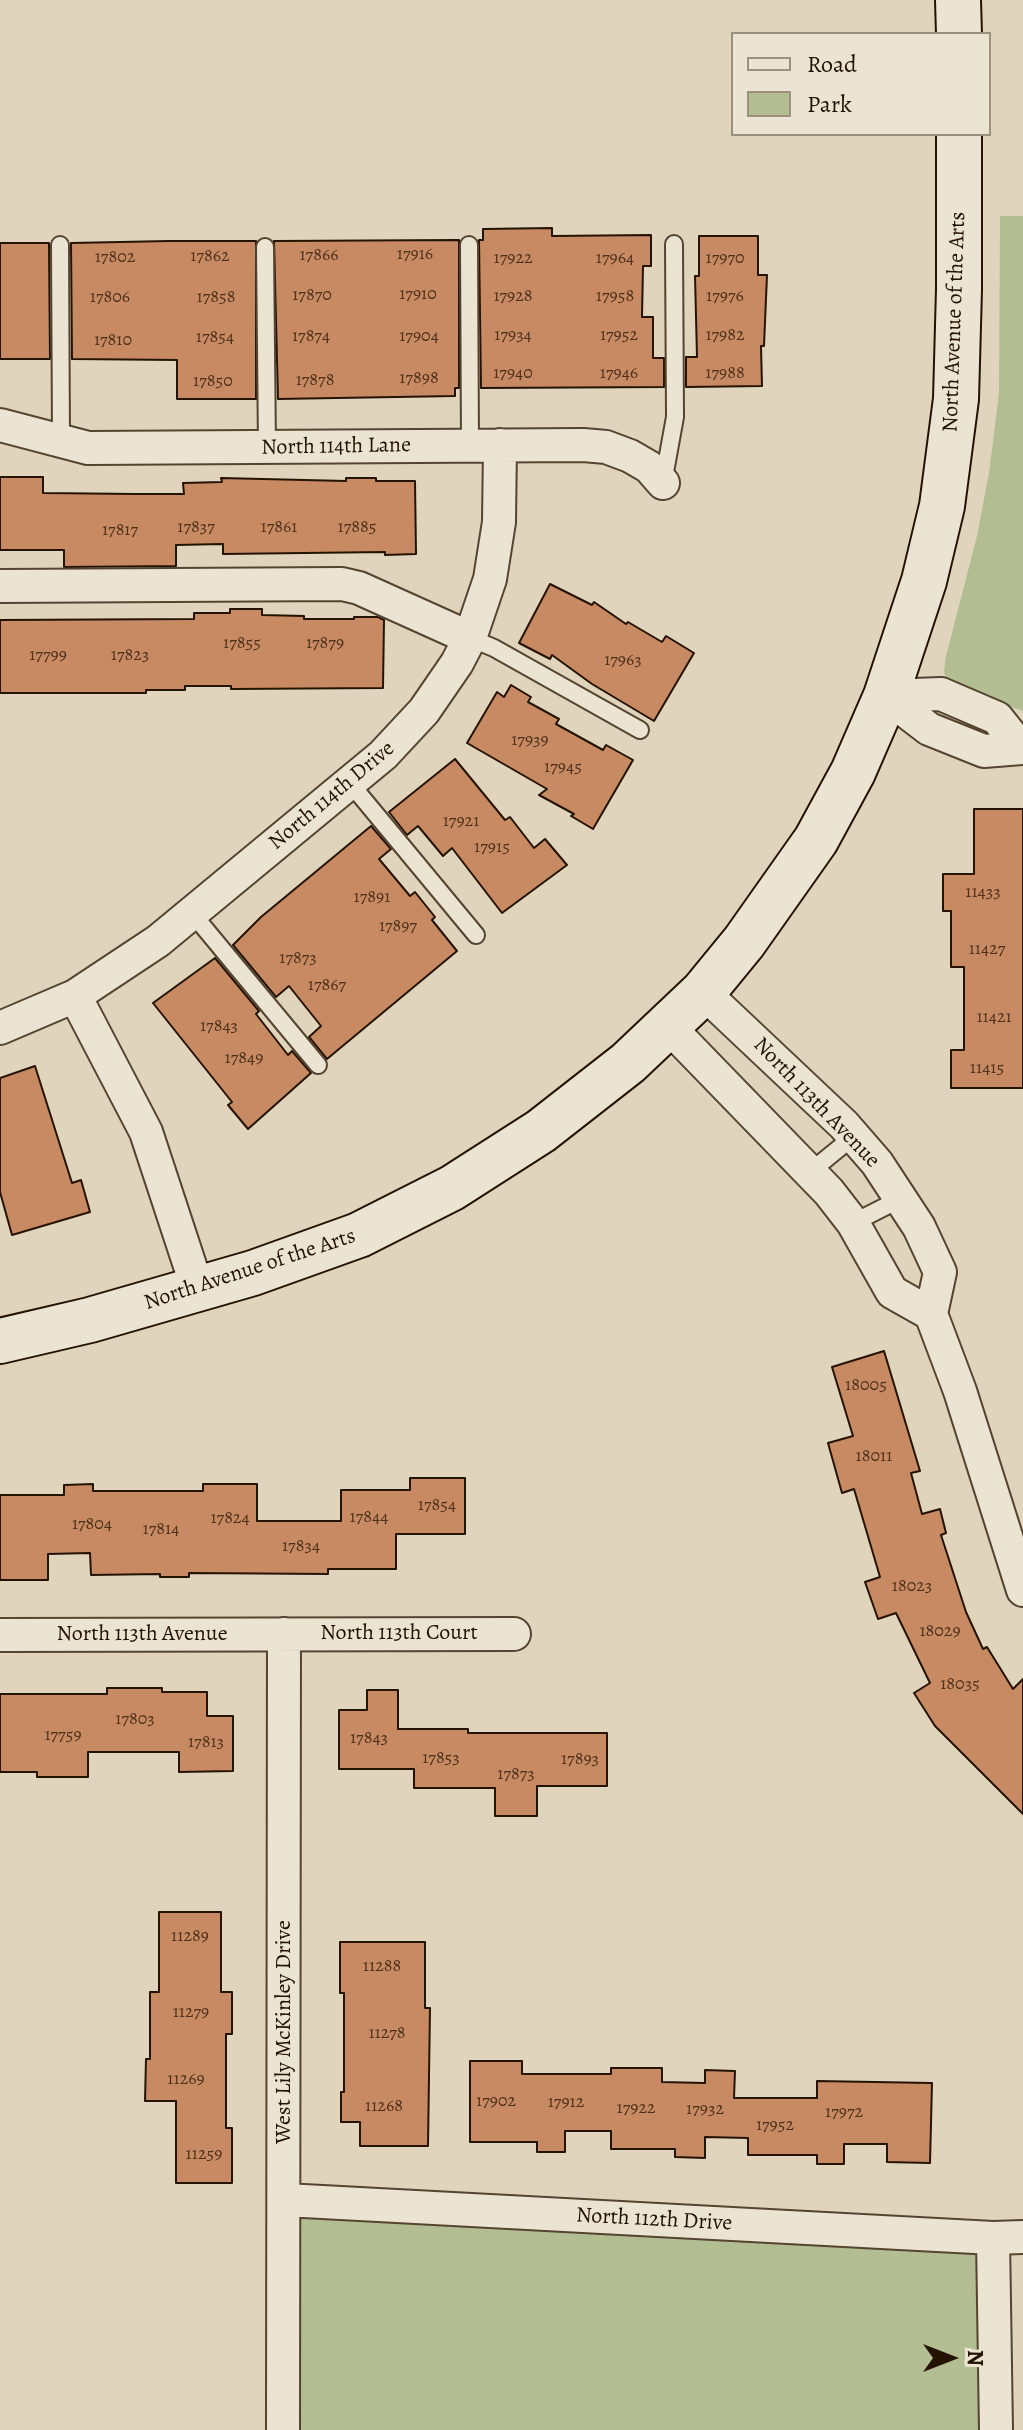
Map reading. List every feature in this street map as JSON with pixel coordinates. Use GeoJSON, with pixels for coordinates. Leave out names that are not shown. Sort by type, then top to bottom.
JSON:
{"type":"FeatureCollection","features":[{"type":"Feature","properties":{"kind":"street"},"geometry":{"type":"LineString","coordinates":[[958,0],[959,32]]}},
{"type":"Feature","properties":{"kind":"street","name":"North Avenue of the Arts"},"geometry":{"type":"LineString","coordinates":[[0,1341],[198,1290],[359,1235],[452,1188],[507,1154],[584,1099],[703,992],[768,910],[816,840],[853,772],[886,696],[924,581],[942,506],[958,363],[958,140]]}},
{"type":"Feature","properties":{"kind":"street","name":"North 114th Lane"},"geometry":{"type":"LineString","coordinates":[[0,425],[88,448],[606,447],[649,467],[663,483]]}},
{"type":"Feature","properties":{"kind":"street","name":"North 114th Drive"},"geometry":{"type":"LineString","coordinates":[[0,1028],[75,996],[133,960],[383,755],[424,711],[443,686],[470,638],[481,610],[496,552],[499,522],[485,445]]}},
{"type":"Feature","properties":{"kind":"street"},"geometry":{"type":"LineString","coordinates":[[0,586],[342,584],[359,588],[470,638]]}},
{"type":"Feature","properties":{"kind":"street"},"geometry":{"type":"LineString","coordinates":[[886,696],[929,729],[984,751],[1022,748]]}},
{"type":"Feature","properties":{"kind":"street","name":"North 113th Avenue"},"geometry":{"type":"LineString","coordinates":[[703,992],[854,1136],[902,1198],[940,1272],[931,1314]]}},
{"type":"Feature","properties":{"kind":"street"},"geometry":{"type":"LineString","coordinates":[[75,996],[146,1132],[198,1290]]}},
{"type":"Feature","properties":{"kind":"street"},"geometry":{"type":"LineString","coordinates":[[668,1026],[810,1172],[853,1223],[892,1292],[931,1314],[960,1391],[1023,1590]]}},
{"type":"Feature","properties":{"kind":"street","name":"North 113th Avenue"},"geometry":{"type":"LineString","coordinates":[[0,1635],[284,1634]]}},
{"type":"Feature","properties":{"kind":"street","name":"North 113th Court"},"geometry":{"type":"LineString","coordinates":[[284,1634],[514,1634]]}},
{"type":"Feature","properties":{"kind":"street","name":"West Lily McKinley Drive"},"geometry":{"type":"LineString","coordinates":[[283,2430],[284,1634]]}},
{"type":"Feature","properties":{"kind":"street","name":"North 112th Drive"},"geometry":{"type":"LineString","coordinates":[[285,2200],[1008,2238]]}},
{"type":"Feature","properties":{"kind":"street"},"geometry":{"type":"LineString","coordinates":[[996,2430],[1008,2238]]}},
{"type":"Feature","properties":{"kind":"lane"},"geometry":{"type":"LineString","coordinates":[[663,483],[675,417],[674,244]]}},
{"type":"Feature","properties":{"kind":"lane"},"geometry":{"type":"LineString","coordinates":[[60,245],[61,439]]}},
{"type":"Feature","properties":{"kind":"lane"},"geometry":{"type":"LineString","coordinates":[[469,245],[485,445]]}},
{"type":"Feature","properties":{"kind":"lane"},"geometry":{"type":"LineString","coordinates":[[265,247],[267,448]]}},
{"type":"Feature","properties":{"kind":"lane"},"geometry":{"type":"LineString","coordinates":[[470,638],[494,648],[640,730]]}},
{"type":"Feature","properties":{"kind":"lane"},"geometry":{"type":"LineString","coordinates":[[350,783],[476,935]]}},
{"type":"Feature","properties":{"kind":"lane"},"geometry":{"type":"LineString","coordinates":[[192,913],[318,1065]]}},
{"type":"Feature","properties":{"kind":"lane"},"geometry":{"type":"LineString","coordinates":[[810,1172],[854,1136]]}},
{"type":"Feature","properties":{"kind":"lane"},"geometry":{"type":"LineString","coordinates":[[853,1223],[902,1198]]}},
{"type":"Feature","properties":{"kind":"green space"},"geometry":{"type":"Polygon","coordinates":[[[1000,216],[1023,216],[1023,711],[968,692],[946,679],[944,671],[977,536],[999,393],[1000,216]]]}},
{"type":"Feature","properties":{"kind":"green space"},"geometry":{"type":"Polygon","coordinates":[[[285,2200],[993,2238],[996,2430],[283,2430],[285,2200]]]}},
{"type":"Feature","properties":{"kind":"building"},"geometry":{"type":"Polygon","coordinates":[[[552,228],[552,236],[651,235],[651,266],[643,266],[642,317],[653,317],[653,358],[664,358],[664,387],[481,388],[479,240],[483,240],[483,229],[552,228]]]}},
{"type":"Feature","properties":{"kind":"building"},"geometry":{"type":"Polygon","coordinates":[[[699,236],[758,236],[758,275],[767,275],[764,346],[761,346],[762,386],[686,387],[686,357],[697,357],[695,276],[699,276],[699,236]]]}},
{"type":"Feature","properties":{"kind":"building"},"geometry":{"type":"Polygon","coordinates":[[[459,240],[459,388],[455,388],[455,396],[278,399],[274,241],[459,240]]]}},
{"type":"Feature","properties":{"kind":"building"},"geometry":{"type":"Polygon","coordinates":[[[256,241],[256,399],[177,399],[177,360],[72,359],[71,243],[256,241]]]}},
{"type":"Feature","properties":{"kind":"building"},"geometry":{"type":"Polygon","coordinates":[[[0,243],[49,243],[50,359],[0,359],[0,243]]]}},
{"type":"Feature","properties":{"kind":"building"},"geometry":{"type":"Polygon","coordinates":[[[0,477],[43,477],[43,493],[136,494],[184,494],[183,483],[222,482],[221,478],[415,481],[416,554],[223,554],[223,544],[176,545],[176,566],[64,567],[64,550],[0,550],[0,477]]]}},
{"type":"Feature","properties":{"kind":"building"},"geometry":{"type":"Polygon","coordinates":[[[550,584],[592,605],[594,602],[626,624],[628,622],[662,642],[666,636],[694,653],[654,721],[592,684],[552,655],[550,659],[519,643],[550,584]]]}},
{"type":"Feature","properties":{"kind":"building"},"geometry":{"type":"Polygon","coordinates":[[[230,609],[262,609],[262,615],[304,616],[304,619],[378,617],[384,620],[383,688],[231,689],[231,686],[185,686],[185,690],[146,690],[146,693],[0,693],[0,620],[194,619],[194,613],[230,613],[230,609]]]}},
{"type":"Feature","properties":{"kind":"building"},"geometry":{"type":"Polygon","coordinates":[[[511,685],[531,697],[528,702],[559,719],[556,724],[603,750],[606,745],[633,760],[593,829],[571,816],[574,814],[539,795],[547,789],[467,743],[497,692],[504,697],[511,685]]]}},
{"type":"Feature","properties":{"kind":"building"},"geometry":{"type":"Polygon","coordinates":[[[455,759],[505,820],[510,817],[534,848],[545,839],[567,865],[502,913],[452,848],[443,856],[418,826],[407,835],[389,812],[455,759]]]}},
{"type":"Feature","properties":{"kind":"building"},"geometry":{"type":"Polygon","coordinates":[[[974,809],[1023,809],[1023,1088],[951,1088],[951,1050],[964,1050],[964,967],[951,967],[951,911],[943,911],[943,874],[974,874],[974,809]]]}},
{"type":"Feature","properties":{"kind":"building"},"geometry":{"type":"Polygon","coordinates":[[[371,826],[391,849],[379,859],[410,896],[415,892],[457,951],[327,1059],[309,1037],[321,1026],[289,986],[276,997],[233,945],[261,917],[371,826]]]}},
{"type":"Feature","properties":{"kind":"building"},"geometry":{"type":"Polygon","coordinates":[[[215,958],[259,1011],[256,1014],[288,1055],[292,1051],[311,1073],[248,1129],[228,1105],[232,1102],[153,1003],[215,958]]]}},
{"type":"Feature","properties":{"kind":"building"},"geometry":{"type":"Polygon","coordinates":[[[35,1066],[72,1183],[81,1180],[90,1212],[12,1235],[0,1192],[0,1078],[35,1066]]]}},
{"type":"Feature","properties":{"kind":"building"},"geometry":{"type":"Polygon","coordinates":[[[884,1351],[920,1471],[911,1473],[922,1514],[940,1509],[946,1533],[941,1535],[966,1612],[983,1649],[987,1647],[1013,1689],[1023,1679],[1023,1814],[935,1726],[914,1693],[930,1683],[896,1613],[878,1619],[865,1582],[880,1577],[854,1489],[842,1493],[828,1443],[853,1436],[832,1367],[884,1351]]]}},
{"type":"Feature","properties":{"kind":"building"},"geometry":{"type":"Polygon","coordinates":[[[410,1478],[465,1478],[465,1534],[396,1534],[396,1569],[328,1569],[328,1574],[189,1573],[189,1577],[160,1577],[160,1574],[91,1575],[90,1553],[48,1554],[48,1580],[0,1580],[0,1495],[64,1495],[64,1485],[93,1484],[93,1491],[203,1491],[203,1484],[257,1484],[257,1521],[341,1521],[341,1490],[410,1490],[410,1478]]]}},
{"type":"Feature","properties":{"kind":"building"},"geometry":{"type":"Polygon","coordinates":[[[107,1688],[207,1692],[207,1716],[233,1716],[233,1771],[179,1772],[179,1752],[88,1752],[88,1777],[37,1777],[37,1772],[0,1772],[0,1694],[107,1694],[107,1688]]]}},
{"type":"Feature","properties":{"kind":"building"},"geometry":{"type":"Polygon","coordinates":[[[367,1690],[398,1690],[398,1729],[468,1729],[468,1733],[607,1733],[607,1786],[537,1786],[537,1816],[495,1816],[495,1788],[414,1788],[414,1769],[339,1769],[339,1710],[367,1710],[367,1690]]]}},
{"type":"Feature","properties":{"kind":"building"},"geometry":{"type":"Polygon","coordinates":[[[159,1912],[221,1912],[221,1992],[232,1992],[232,2034],[226,2034],[226,2128],[232,2128],[232,2183],[176,2183],[176,2101],[145,2101],[146,2059],[150,2059],[150,1992],[159,1992],[159,1912]]]}},
{"type":"Feature","properties":{"kind":"building"},"geometry":{"type":"Polygon","coordinates":[[[340,1942],[425,1942],[425,2008],[430,2008],[428,2146],[360,2146],[360,2122],[341,2122],[344,1993],[340,1993],[340,1942]]]}},
{"type":"Feature","properties":{"kind":"building"},"geometry":{"type":"Polygon","coordinates":[[[470,2061],[522,2061],[522,2074],[611,2074],[611,2068],[662,2068],[662,2082],[705,2083],[705,2070],[735,2071],[734,2098],[817,2098],[817,2081],[932,2083],[930,2163],[887,2162],[887,2144],[844,2144],[844,2164],[817,2164],[817,2155],[748,2155],[748,2138],[705,2137],[705,2158],[675,2157],[675,2149],[611,2149],[611,2131],[565,2131],[565,2152],[537,2152],[537,2142],[470,2142],[470,2061]]]}}]}
